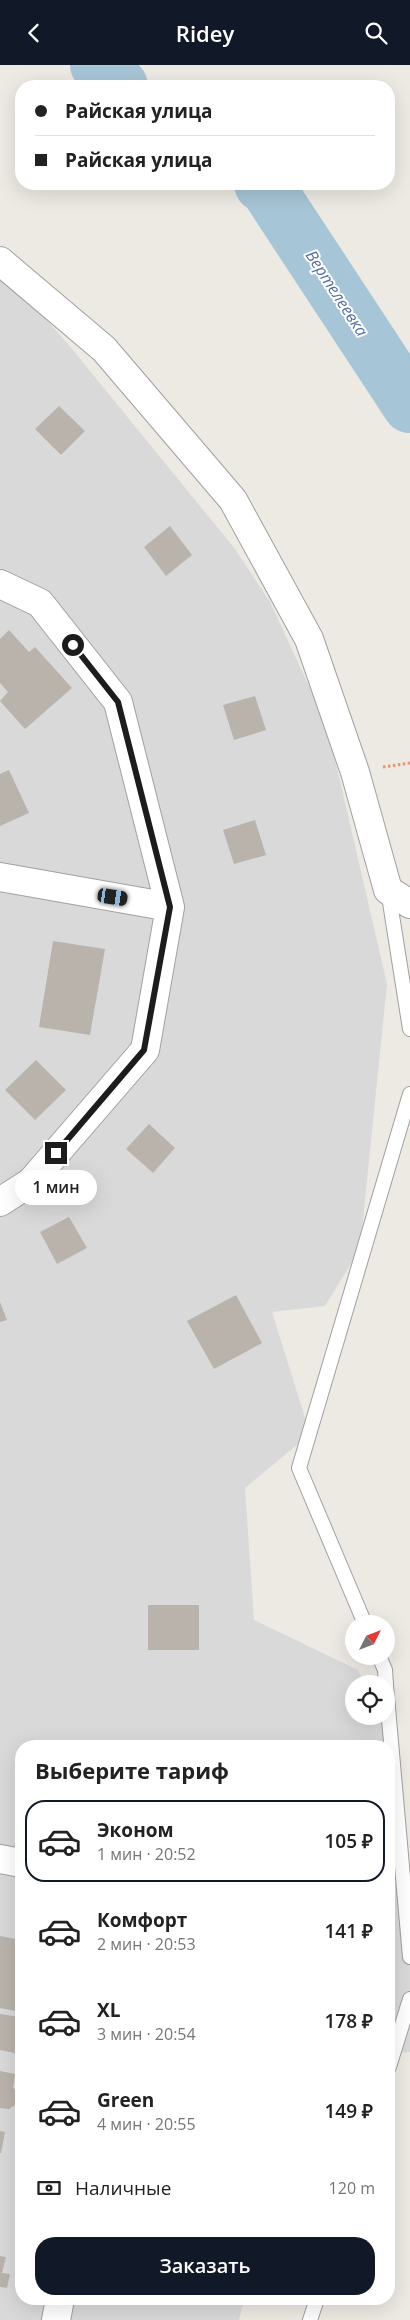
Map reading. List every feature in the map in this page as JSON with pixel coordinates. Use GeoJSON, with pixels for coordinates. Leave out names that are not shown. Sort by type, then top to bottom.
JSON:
{"type":"FeatureCollection","features":[{"type":"Feature","properties":{"kind":"street"},"geometry":{"type":"LineString","coordinates":[[0,261],[104,349],[233,500],[309,639],[399,897]]}},
{"type":"Feature","properties":{"kind":"street"},"geometry":{"type":"LineString","coordinates":[[0,584],[40,603],[118,702],[170,907],[144,1050],[31,1182],[0,1202]]}},
{"type":"Feature","properties":{"kind":"street"},"geometry":{"type":"LineString","coordinates":[[0,877],[170,907]]}},
{"type":"Feature","properties":{"kind":"street"},"geometry":{"type":"LineString","coordinates":[[0,1859],[15,1862]]}},
{"type":"Feature","properties":{"kind":"street"},"geometry":{"type":"LineString","coordinates":[[56,2320],[59,2305]]}},
{"type":"Feature","properties":{"kind":"lane"},"geometry":{"type":"LineString","coordinates":[[399,897],[410,1029]]}},
{"type":"Feature","properties":{"kind":"lane"},"geometry":{"type":"LineString","coordinates":[[361,1615],[299,1469],[410,1094]]}},
{"type":"Feature","properties":{"kind":"lane"},"geometry":{"type":"LineString","coordinates":[[390,1725],[391,1740]]}},
{"type":"Feature","properties":{"kind":"lane"},"geometry":{"type":"LineString","coordinates":[[395,1786],[410,1957]]}},
{"type":"Feature","properties":{"kind":"lane"},"geometry":{"type":"LineString","coordinates":[[395,2048],[410,1999]]}},
{"type":"Feature","properties":{"kind":"lane"},"geometry":{"type":"LineString","coordinates":[[310,2320],[315,2305]]}},
{"type":"Feature","properties":{"kind":"shaded area"},"geometry":{"type":"Polygon","coordinates":[[[0,280],[24,295],[68,344],[235,549],[270,602],[327,725],[387,984],[360,1249],[325,1306],[272,1312],[310,1434],[245,1488],[254,1620],[358,1670],[360,1675],[345,1675],[345,1725],[388,1725],[390,1730],[390,1740],[15,1740],[15,2305],[243,2305],[239,2320],[0,2320],[0,280]]]}},
{"type":"Feature","properties":{"kind":"shaded area"},"geometry":{"type":"Polygon","coordinates":[[[395,1884],[410,1940],[410,2052],[395,2053],[395,1884]]]}},
{"type":"Feature","properties":{"kind":"building"},"geometry":{"type":"Polygon","coordinates":[[[59,406],[85,431],[61,455],[35,429],[59,406]]]}},
{"type":"Feature","properties":{"kind":"building"},"geometry":{"type":"Polygon","coordinates":[[[170,526],[192,555],[166,576],[144,547],[170,526]]]}},
{"type":"Feature","properties":{"kind":"building"},"geometry":{"type":"Polygon","coordinates":[[[9,630],[29,652],[35,647],[72,688],[25,729],[0,701],[8,692],[0,683],[0,639],[9,630]]]}},
{"type":"Feature","properties":{"kind":"building"},"geometry":{"type":"Polygon","coordinates":[[[255,696],[266,730],[234,740],[223,705],[255,696]]]}},
{"type":"Feature","properties":{"kind":"building"},"geometry":{"type":"Polygon","coordinates":[[[9,770],[29,813],[0,826],[0,774],[9,770]]]}},
{"type":"Feature","properties":{"kind":"building"},"geometry":{"type":"Polygon","coordinates":[[[255,820],[266,855],[234,864],[223,830],[255,820]]]}},
{"type":"Feature","properties":{"kind":"building"},"geometry":{"type":"Polygon","coordinates":[[[53,941],[105,949],[90,1035],[39,1027],[53,941]]]}},
{"type":"Feature","properties":{"kind":"building"},"geometry":{"type":"Polygon","coordinates":[[[36,1060],[66,1090],[35,1120],[5,1090],[36,1060]]]}},
{"type":"Feature","properties":{"kind":"building"},"geometry":{"type":"Polygon","coordinates":[[[149,1124],[175,1148],[153,1173],[126,1149],[149,1124]]]}},
{"type":"Feature","properties":{"kind":"building"},"geometry":{"type":"Polygon","coordinates":[[[69,1217],[87,1248],[57,1264],[40,1232],[69,1217]]]}},
{"type":"Feature","properties":{"kind":"building"},"geometry":{"type":"Polygon","coordinates":[[[236,1295],[262,1343],[214,1369],[187,1321],[236,1295]]]}},
{"type":"Feature","properties":{"kind":"building"},"geometry":{"type":"Polygon","coordinates":[[[0,1302],[7,1320],[0,1322],[0,1302]]]}},
{"type":"Feature","properties":{"kind":"building"},"geometry":{"type":"Polygon","coordinates":[[[148,1605],[199,1605],[199,1650],[148,1650],[148,1605]]]}},
{"type":"Feature","properties":{"kind":"building"},"geometry":{"type":"Polygon","coordinates":[[[0,1936],[15,1939],[15,2011],[0,2008],[0,1936]]]}},
{"type":"Feature","properties":{"kind":"building"},"geometry":{"type":"Polygon","coordinates":[[[0,2014],[15,2016],[15,2053],[0,2050],[0,2014]]]}},
{"type":"Feature","properties":{"kind":"building"},"geometry":{"type":"Polygon","coordinates":[[[0,2071],[15,2074],[13,2087],[15,2090],[15,2105],[9,2109],[0,2108],[0,2071]]]}},
{"type":"Feature","properties":{"kind":"building"},"geometry":{"type":"Polygon","coordinates":[[[0,2131],[5,2132],[1,2153],[0,2153],[0,2131]]]}},
{"type":"Feature","properties":{"kind":"building"},"geometry":{"type":"Polygon","coordinates":[[[0,2256],[6,2257],[2,2273],[10,2274],[7,2288],[0,2287],[0,2256]]]}},
{"type":"Feature","properties":{"kind":"waterway","name":"Вертелеевка"},"geometry":{"type":"LineString","coordinates":[[98,65],[114,80]]}},
{"type":"Feature","properties":{"kind":"waterway","name":"Вертелеевка"},"geometry":{"type":"LineString","coordinates":[[269,190],[410,405]]}},
{"type":"Feature","properties":{"kind":"route"},"geometry":{"type":"LineString","coordinates":[[56,1153],[144,1050],[170,907],[118,702],[73,645]]}}]}
